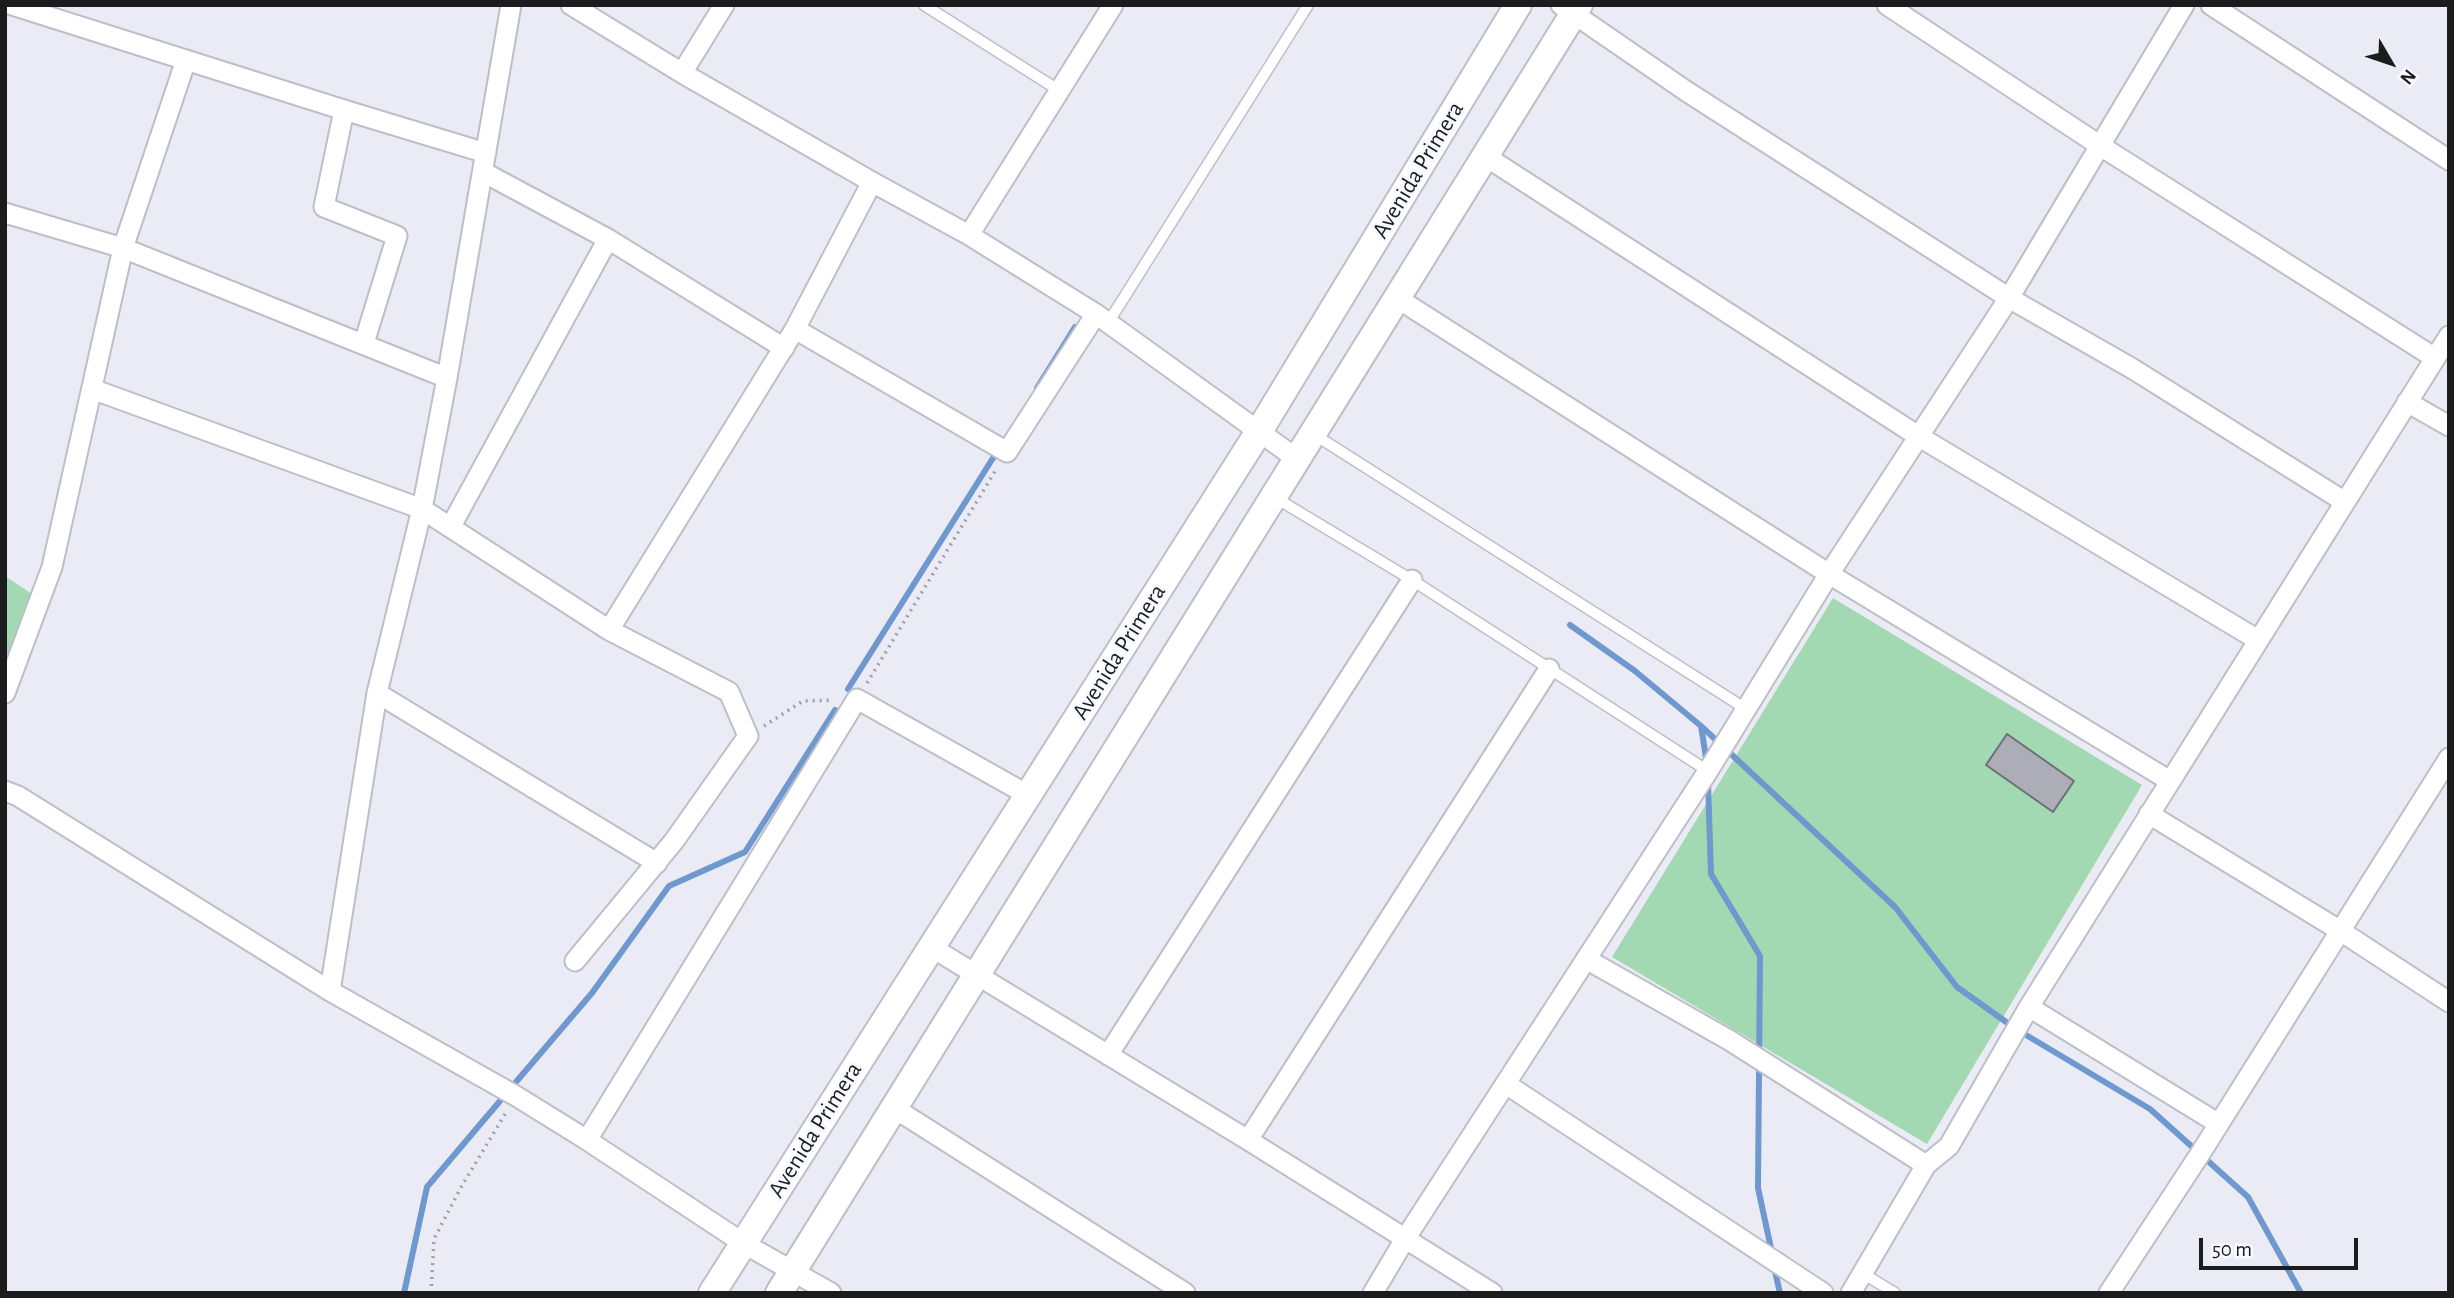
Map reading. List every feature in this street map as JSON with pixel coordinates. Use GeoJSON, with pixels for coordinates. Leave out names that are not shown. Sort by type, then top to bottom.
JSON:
{"type":"FeatureCollection","features":[{"type":"Feature","properties":{"kind":"main road","name":"Avenida Primera"},"geometry":{"type":"LineString","coordinates":[[712,1293],[1258,433],[1518,5]]}},
{"type":"Feature","properties":{"kind":"main road","name":"Avenida Primera"},"geometry":{"type":"LineString","coordinates":[[779,1293],[1485,156],[1572,8]]}},
{"type":"Feature","properties":{"kind":"street"},"geometry":{"type":"LineString","coordinates":[[12,5],[344,110],[484,163],[784,348]]}},
{"type":"Feature","properties":{"kind":"street"},"geometry":{"type":"LineString","coordinates":[[571,5],[682,73],[969,235],[1102,318],[1297,459]]}},
{"type":"Feature","properties":{"kind":"street"},"geometry":{"type":"LineString","coordinates":[[682,73],[724,5]]}},
{"type":"Feature","properties":{"kind":"street"},"geometry":{"type":"LineString","coordinates":[[969,235],[1113,5]]}},
{"type":"Feature","properties":{"kind":"street"},"geometry":{"type":"LineString","coordinates":[[1887,5],[2099,145],[2435,358]]}},
{"type":"Feature","properties":{"kind":"street"},"geometry":{"type":"LineString","coordinates":[[1373,1293],[1405,1239],[1708,771],[1829,574],[2009,298],[2185,5]]}},
{"type":"Feature","properties":{"kind":"street"},"geometry":{"type":"LineString","coordinates":[[2211,5],[2449,160]]}},
{"type":"Feature","properties":{"kind":"street"},"geometry":{"type":"LineString","coordinates":[[330,991],[377,693],[422,509],[447,378],[508,6]]}},
{"type":"Feature","properties":{"kind":"street"},"geometry":{"type":"LineString","coordinates":[[1572,8],[1686,91],[2009,298],[2133,369],[2345,502]]}},
{"type":"Feature","properties":{"kind":"street"},"geometry":{"type":"LineString","coordinates":[[5,693],[52,567],[123,248],[186,60]]}},
{"type":"Feature","properties":{"kind":"street"},"geometry":{"type":"LineString","coordinates":[[344,110],[324,207],[397,236],[363,343]]}},
{"type":"Feature","properties":{"kind":"street"},"geometry":{"type":"LineString","coordinates":[[1485,156],[1918,436],[2258,640]]}},
{"type":"Feature","properties":{"kind":"street"},"geometry":{"type":"LineString","coordinates":[[609,630],[784,348],[872,182]]}},
{"type":"Feature","properties":{"kind":"street"},"geometry":{"type":"LineString","coordinates":[[5,213],[123,248],[447,378]]}},
{"type":"Feature","properties":{"kind":"street"},"geometry":{"type":"LineString","coordinates":[[451,526],[608,239]]}},
{"type":"Feature","properties":{"kind":"street"},"geometry":{"type":"LineString","coordinates":[[1397,298],[1829,574],[2170,781]]}},
{"type":"Feature","properties":{"kind":"street"},"geometry":{"type":"LineString","coordinates":[[795,329],[1007,452],[1102,318]]}},
{"type":"Feature","properties":{"kind":"street"},"geometry":{"type":"LineString","coordinates":[[1851,1293],[1926,1165],[1949,1146],[2029,1007],[2449,336]]}},
{"type":"Feature","properties":{"kind":"street"},"geometry":{"type":"LineString","coordinates":[[92,389],[422,509],[609,630],[729,692],[748,736],[657,863],[575,961]]}},
{"type":"Feature","properties":{"kind":"street"},"geometry":{"type":"LineString","coordinates":[[2407,402],[2449,426]]}},
{"type":"Feature","properties":{"kind":"street"},"geometry":{"type":"LineString","coordinates":[[1108,1055],[1412,580]]}},
{"type":"Feature","properties":{"kind":"street"},"geometry":{"type":"LineString","coordinates":[[1248,1140],[1549,669]]}},
{"type":"Feature","properties":{"kind":"street"},"geometry":{"type":"LineString","coordinates":[[377,693],[657,863]]}},
{"type":"Feature","properties":{"kind":"street"},"geometry":{"type":"LineString","coordinates":[[587,1139],[857,699],[1028,795]]}},
{"type":"Feature","properties":{"kind":"street"},"geometry":{"type":"LineString","coordinates":[[2109,1293],[2219,1124],[2449,758]]}},
{"type":"Feature","properties":{"kind":"street"},"geometry":{"type":"LineString","coordinates":[[5,791],[18,796],[330,991],[587,1139],[743,1243],[831,1293]]}},
{"type":"Feature","properties":{"kind":"street"},"geometry":{"type":"LineString","coordinates":[[2149,814],[2339,930],[2449,1002]]}},
{"type":"Feature","properties":{"kind":"street"},"geometry":{"type":"LineString","coordinates":[[931,947],[1248,1140],[1492,1293]]}},
{"type":"Feature","properties":{"kind":"street"},"geometry":{"type":"LineString","coordinates":[[1586,959],[1729,1040],[1926,1165]]}},
{"type":"Feature","properties":{"kind":"street"},"geometry":{"type":"LineString","coordinates":[[2029,1007],[2219,1124]]}},
{"type":"Feature","properties":{"kind":"street"},"geometry":{"type":"LineString","coordinates":[[1506,1084],[1823,1293]]}},
{"type":"Feature","properties":{"kind":"street"},"geometry":{"type":"LineString","coordinates":[[894,1108],[1185,1293]]}},
{"type":"Feature","properties":{"kind":"lane"},"geometry":{"type":"LineString","coordinates":[[924,5],[1060,92]]}},
{"type":"Feature","properties":{"kind":"lane"},"geometry":{"type":"LineString","coordinates":[[1102,318],[1308,5]]}},
{"type":"Feature","properties":{"kind":"lane"},"geometry":{"type":"LineString","coordinates":[[1312,434],[1745,709]]}},
{"type":"Feature","properties":{"kind":"lane"},"geometry":{"type":"LineString","coordinates":[[1273,496],[1412,580],[1708,771]]}},
{"type":"Feature","properties":{"kind":"lane"},"geometry":{"type":"LineString","coordinates":[[1862,1273],[1895,1293]]}},
{"type":"Feature","properties":{"kind":"path"},"geometry":{"type":"LineString","coordinates":[[748,736],[803,701],[857,699],[1007,452]]}},
{"type":"Feature","properties":{"kind":"path"},"geometry":{"type":"LineString","coordinates":[[431,1293],[434,1239],[460,1189],[516,1096]]}},
{"type":"Feature","properties":{"kind":"green space"},"geometry":{"type":"Polygon","coordinates":[[[5,576],[41,600],[5,682],[5,576]]]}},
{"type":"Feature","properties":{"kind":"green space"},"geometry":{"type":"Polygon","coordinates":[[[1833,598],[2142,785],[1927,1144],[1612,957],[1833,598]]]}},
{"type":"Feature","properties":{"kind":"building"},"geometry":{"type":"Polygon","coordinates":[[[2007,734],[2074,781],[2053,812],[1986,765],[2007,734]]]}},
{"type":"Feature","properties":{"kind":"waterway"},"geometry":{"type":"LineString","coordinates":[[1037,388],[1075,327]]}},
{"type":"Feature","properties":{"kind":"waterway"},"geometry":{"type":"LineString","coordinates":[[848,689],[993,458]]}},
{"type":"Feature","properties":{"kind":"waterway"},"geometry":{"type":"LineString","coordinates":[[1570,625],[1635,671],[1701,726],[1707,764]]}},
{"type":"Feature","properties":{"kind":"waterway"},"geometry":{"type":"LineString","coordinates":[[516,1082],[592,993],[669,886],[745,852],[835,710]]}},
{"type":"Feature","properties":{"kind":"waterway"},"geometry":{"type":"LineString","coordinates":[[1701,726],[1895,907],[1957,987],[2016,1029],[2150,1109],[2248,1197],[2301,1293]]}},
{"type":"Feature","properties":{"kind":"waterway"},"geometry":{"type":"LineString","coordinates":[[1708,782],[1711,874],[1760,956],[1758,1188],[1772,1253]]}},
{"type":"Feature","properties":{"kind":"waterway"},"geometry":{"type":"LineString","coordinates":[[404,1293],[427,1187],[500,1101]]}},
{"type":"Feature","properties":{"kind":"waterway"},"geometry":{"type":"LineString","coordinates":[[1774,1267],[1780,1293]]}}]}
